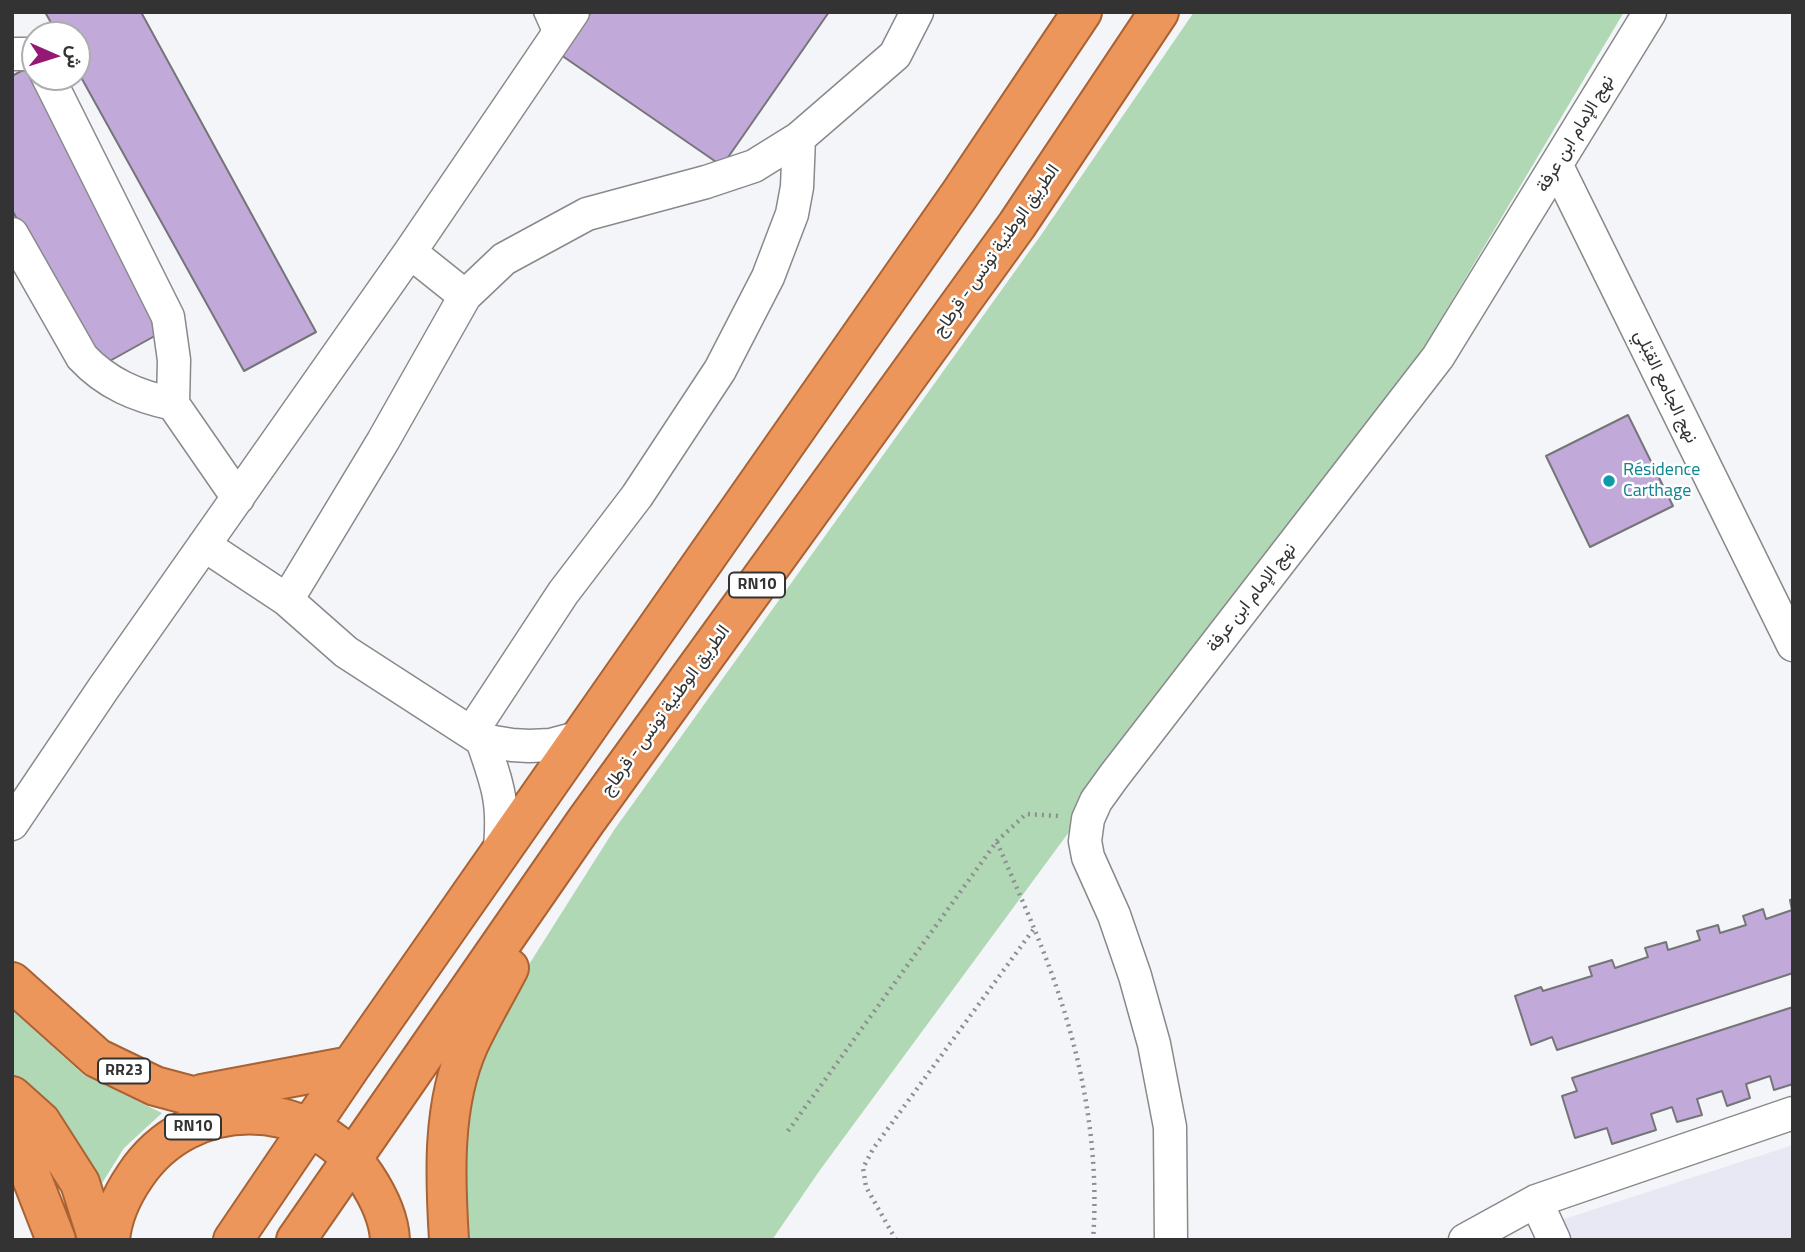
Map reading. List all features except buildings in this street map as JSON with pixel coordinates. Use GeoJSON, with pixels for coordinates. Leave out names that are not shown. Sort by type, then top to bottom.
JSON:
{"type":"FeatureCollection","features":[{"type":"Feature","properties":{"kind":"highway"},"geometry":{"type":"LineString","coordinates":[[233,1240],[351,1066],[960,194],[1082,12]]}},
{"type":"Feature","properties":{"kind":"highway","name":"الطريق الوطنية تونس - قرطاج"},"geometry":{"type":"LineString","coordinates":[[296,1240],[586,821],[1017,225],[1159,12]]}},
{"type":"Feature","properties":{"kind":"highway"},"geometry":{"type":"LineString","coordinates":[[449,1240],[446,1170],[451,1102],[468,1046],[586,821]]}},
{"type":"Feature","properties":{"kind":"highway","name":"RR23"},"geometry":{"type":"LineString","coordinates":[[12,982],[97,1058],[155,1086],[261,1114]]}},
{"type":"Feature","properties":{"kind":"highway"},"geometry":{"type":"LineString","coordinates":[[190,1096],[351,1066]]}},
{"type":"Feature","properties":{"kind":"highway"},"geometry":{"type":"LineString","coordinates":[[12,1096],[41,1122],[80,1183],[98,1240]]}},
{"type":"Feature","properties":{"kind":"highway","name":"RN10"},"geometry":{"type":"LineString","coordinates":[[110,1240],[122,1195],[145,1160],[178,1132],[218,1117],[261,1114],[287,1118],[312,1127],[353,1157],[377,1193],[391,1238]]}},
{"type":"Feature","properties":{"kind":"highway"},"geometry":{"type":"LineString","coordinates":[[12,1140],[24,1158],[55,1240]]}},
{"type":"Feature","properties":{"kind":"street"},"geometry":{"type":"LineString","coordinates":[[12,824],[410,252],[548,26],[573,12]]}},
{"type":"Feature","properties":{"kind":"street"},"geometry":{"type":"LineString","coordinates":[[287,600],[383,441],[465,296],[505,258],[587,214],[706,182],[754,166],[799,138],[895,55],[917,12]]}},
{"type":"Feature","properties":{"kind":"street","name":"نهج الإمام ابن عرفة"},"geometry":{"type":"LineString","coordinates":[[1171,1240],[1170,1127],[1156,1056],[1135,976],[1114,915],[1088,856],[1088,818],[1096,801],[1114,776],[1438,357],[1650,12]]}},
{"type":"Feature","properties":{"kind":"street"},"geometry":{"type":"LineString","coordinates":[[55,91],[168,317],[174,360],[173,404],[238,498]]}},
{"type":"Feature","properties":{"kind":"street"},"geometry":{"type":"LineString","coordinates":[[477,736],[563,593],[637,496],[720,370],[768,277],[792,214],[797,187],[799,138]]}},
{"type":"Feature","properties":{"kind":"street","name":"نهج الجامع القِبْلي"},"geometry":{"type":"LineString","coordinates":[[1557,166],[1793,645]]}},
{"type":"Feature","properties":{"kind":"street"},"geometry":{"type":"LineString","coordinates":[[12,234],[82,357],[90,366],[125,390],[173,404]]}},
{"type":"Feature","properties":{"kind":"street"},"geometry":{"type":"LineString","coordinates":[[410,252],[465,296]]}},
{"type":"Feature","properties":{"kind":"street"},"geometry":{"type":"LineString","coordinates":[[204,545],[287,600],[346,652],[477,736],[512,745],[529,746],[551,745],[581,737]]}},
{"type":"Feature","properties":{"kind":"street"},"geometry":{"type":"LineString","coordinates":[[477,736],[501,800],[502,828],[498,858]]}},
{"type":"Feature","properties":{"kind":"street"},"geometry":{"type":"LineString","coordinates":[[1465,1240],[1536,1202],[1793,1113]]}},
{"type":"Feature","properties":{"kind":"street"},"geometry":{"type":"LineString","coordinates":[[1536,1202],[1554,1240]]}},
{"type":"Feature","properties":{"kind":"path"},"geometry":{"type":"LineString","coordinates":[[788,1130],[997,841],[1026,814],[1088,818]]}},
{"type":"Feature","properties":{"kind":"path"},"geometry":{"type":"LineString","coordinates":[[997,841],[1061,999],[1079,1062],[1092,1140],[1095,1215],[1093,1240]]}},
{"type":"Feature","properties":{"kind":"path"},"geometry":{"type":"LineString","coordinates":[[896,1240],[866,1187],[863,1168],[873,1149],[1033,929]]}},
{"type":"Feature","properties":{"kind":"shaded area"},"geometry":{"type":"Polygon","coordinates":[[[1793,1145],[1793,1240],[1572,1240],[1561,1220],[1793,1145]]]}},
{"type":"Feature","properties":{"kind":"green space"},"geometry":{"type":"Polygon","coordinates":[[[1194,12],[1624,12],[1416,361],[820,1170],[772,1240],[459,1240],[447,1168],[478,1045],[614,830],[1041,235],[1194,12]]]}},
{"type":"Feature","properties":{"kind":"green space"},"geometry":{"type":"Polygon","coordinates":[[[12,1010],[84,1075],[162,1113],[124,1148],[99,1188],[53,1111],[12,1074],[12,1010]]]}},
{"type":"Feature","properties":{"kind":"place","name":"Résidence Carthage"},"geometry":{"type":"Point","coordinates":[1609,481]}}]}
